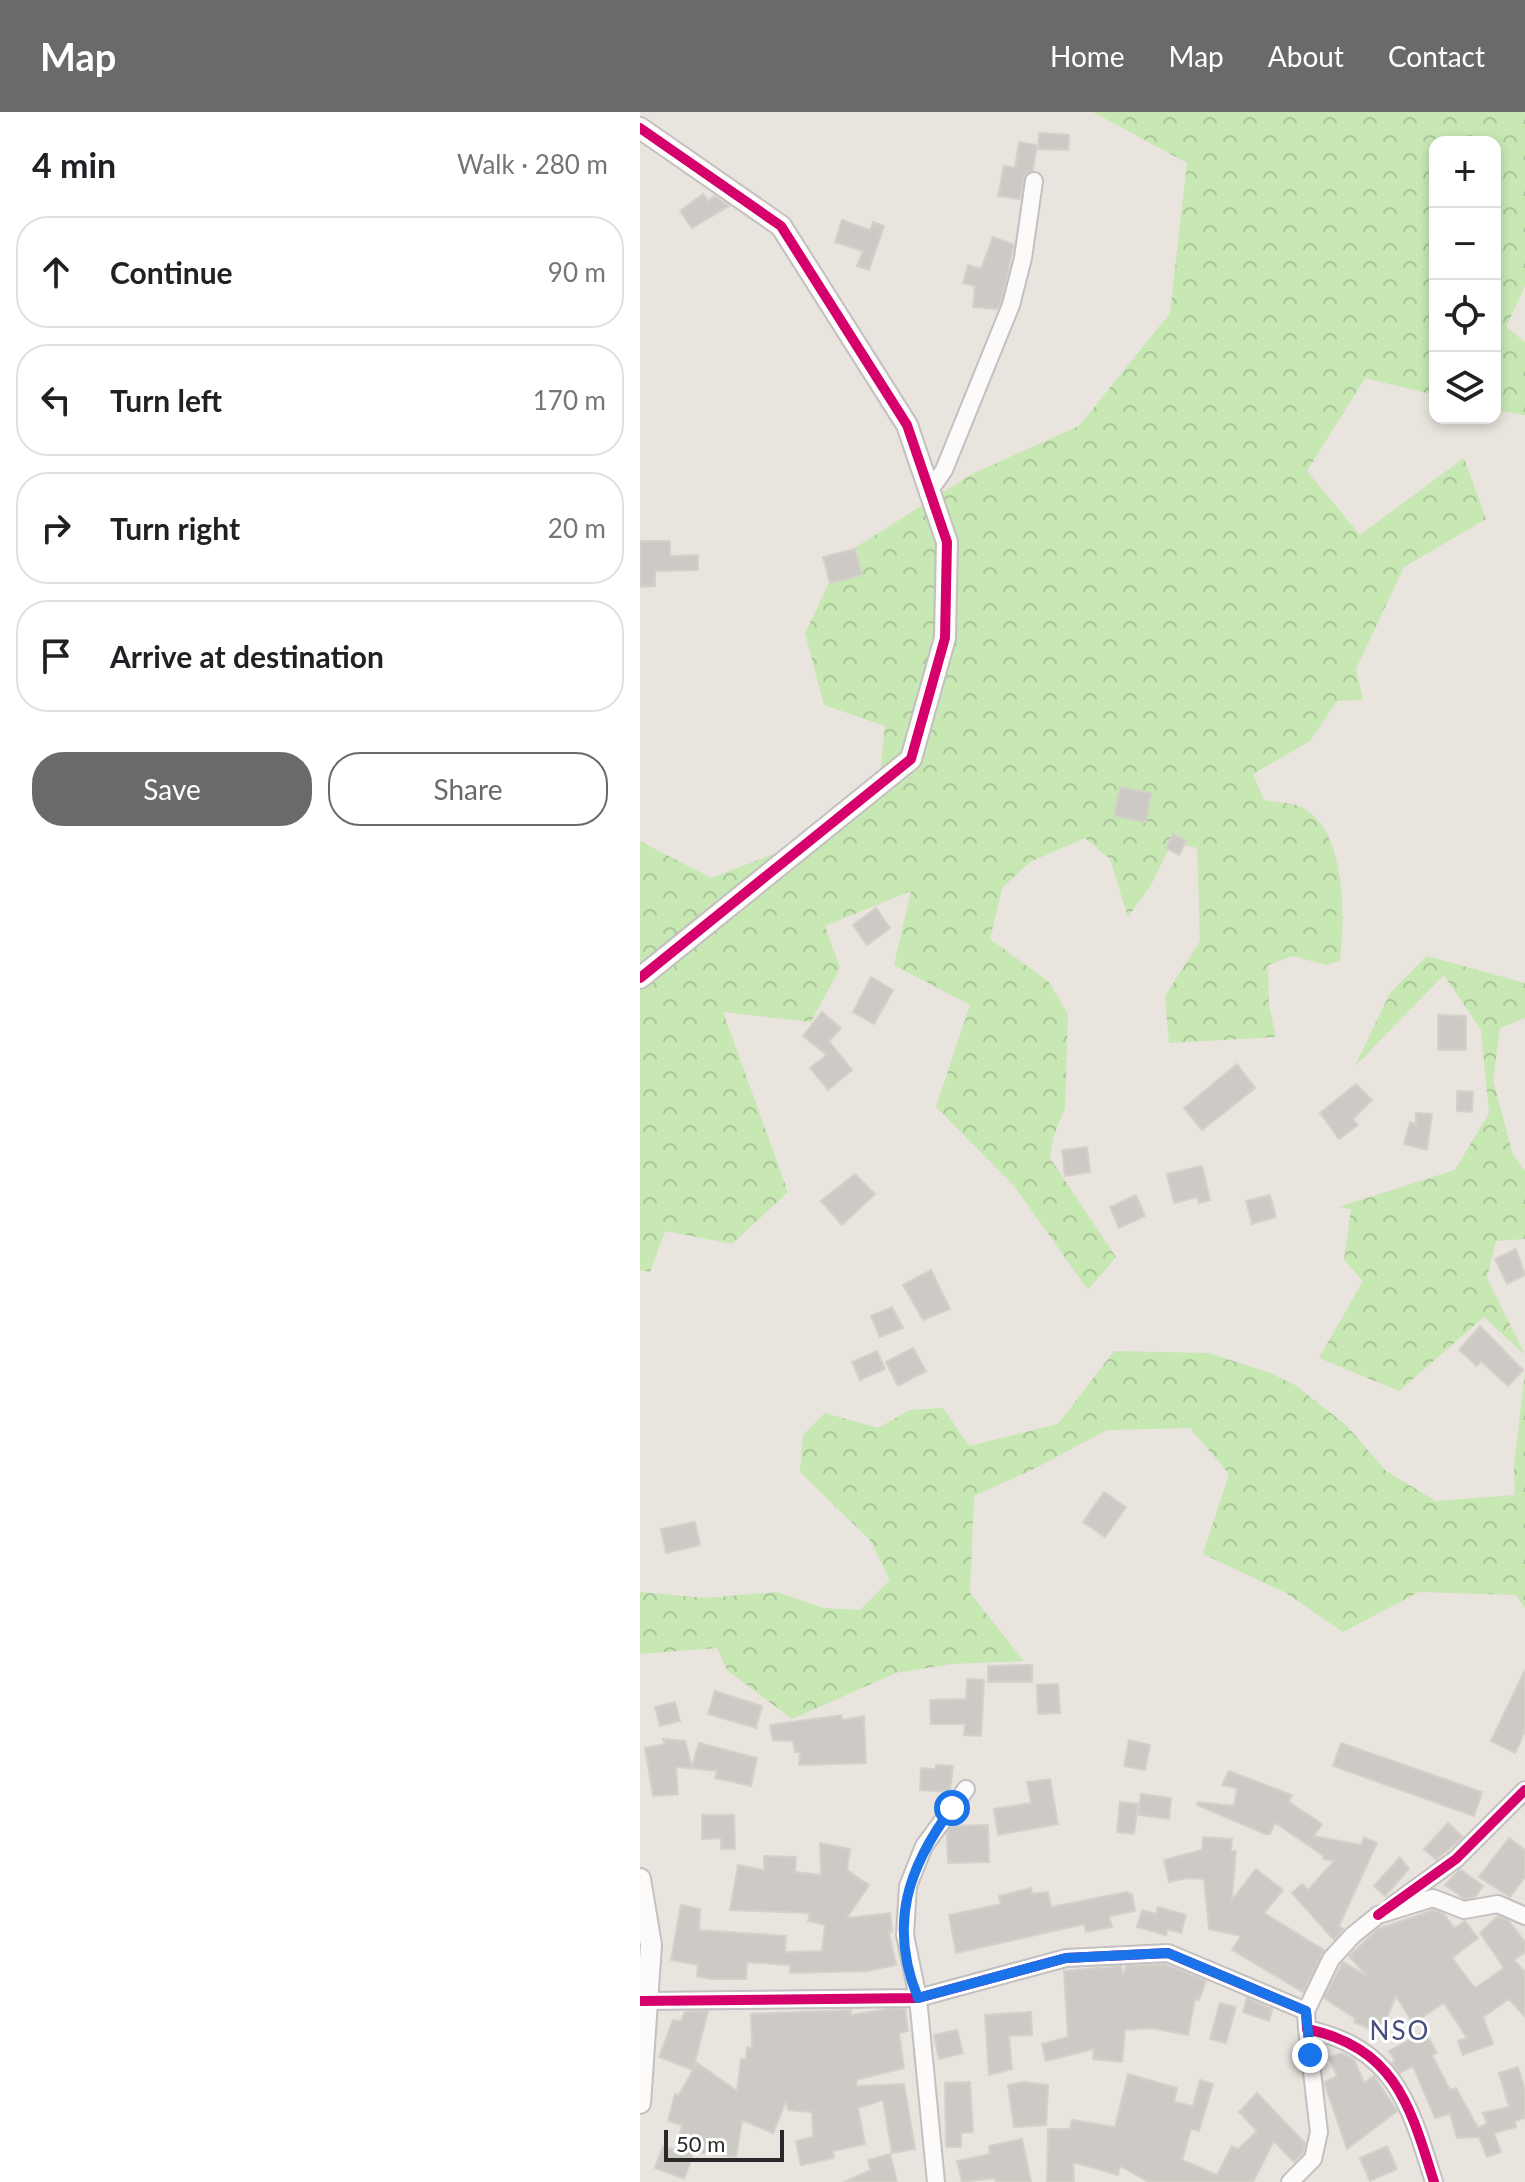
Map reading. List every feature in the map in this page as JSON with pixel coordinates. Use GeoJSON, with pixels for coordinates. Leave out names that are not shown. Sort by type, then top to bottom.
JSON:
{"type":"FeatureCollection","features":[{"type":"Feature","properties":{"kind":"street"},"geometry":{"type":"LineString","coordinates":[[640,128],[781,226],[907,425],[947,542],[945,638],[911,759],[730,909],[640,978]]}},
{"type":"Feature","properties":{"kind":"street"},"geometry":{"type":"LineString","coordinates":[[928,493],[944,470],[1011,305],[1023,258],[1034,181]]}},
{"type":"Feature","properties":{"kind":"street"},"geometry":{"type":"LineString","coordinates":[[936,2182],[918,1998],[905,1935],[908,1886],[924,1846],[966,1789]]}},
{"type":"Feature","properties":{"kind":"street"},"geometry":{"type":"LineString","coordinates":[[1290,2182],[1313,2159],[1319,2132],[1306,2011],[1331,1959],[1353,1935],[1378,1915],[1456,1859],[1525,1790]]}},
{"type":"Feature","properties":{"kind":"street"},"geometry":{"type":"LineString","coordinates":[[640,1879],[651,1945],[644,2001],[640,2103]]}},
{"type":"Feature","properties":{"kind":"street"},"geometry":{"type":"LineString","coordinates":[[1378,1915],[1433,1898],[1464,1910],[1498,1904],[1525,1916]]}},
{"type":"Feature","properties":{"kind":"street"},"geometry":{"type":"LineString","coordinates":[[644,2001],[918,1998],[1066,1958],[1168,1953],[1306,2011]]}},
{"type":"Feature","properties":{"kind":"street"},"geometry":{"type":"LineString","coordinates":[[1307,2029],[1341,2036],[1390,2075],[1412,2111],[1434,2182]]}},
{"type":"Feature","properties":{"kind":"green space"},"geometry":{"type":"Polygon","coordinates":[[[1093,112],[1525,112],[1525,286],[1506,327],[1525,342],[1525,415],[1501,411],[1501,136],[1429,136],[1429,394],[1365,378],[1307,471],[1360,535],[1464,458],[1486,519],[1404,567],[1356,669],[1363,700],[1337,701],[1310,741],[1253,774],[1264,800],[1301,807],[1316,818],[1327,834],[1340,876],[1340,961],[1326,965],[1293,956],[1268,965],[1269,1005],[1276,1037],[1169,1043],[1165,996],[1200,941],[1197,848],[1172,842],[1152,883],[1128,917],[1110,859],[1085,838],[1030,862],[1002,888],[990,939],[1049,982],[1068,1014],[1065,1108],[1053,1138],[1050,1158],[1116,1257],[1088,1290],[1015,1187],[936,1107],[970,1005],[894,965],[911,891],[825,926],[840,968],[811,1022],[723,1012],[788,1192],[732,1244],[665,1231],[650,1272],[640,1270],[640,841],[711,878],[821,836],[879,784],[885,726],[824,705],[805,633],[842,556],[972,474],[1079,426],[1170,313],[1187,163],[1093,112]]]}},
{"type":"Feature","properties":{"kind":"green space"},"geometry":{"type":"Polygon","coordinates":[[[1427,956],[1525,983],[1525,1018],[1500,1028],[1493,1080],[1513,1155],[1525,1171],[1525,1239],[1496,1241],[1487,1278],[1525,1355],[1484,1317],[1399,1391],[1319,1358],[1363,1281],[1344,1260],[1351,1209],[1338,1207],[1455,1170],[1489,1113],[1481,1030],[1444,975],[1355,1066],[1390,993],[1427,956]]]}},
{"type":"Feature","properties":{"kind":"green space"},"geometry":{"type":"Polygon","coordinates":[[[1114,1351],[1209,1353],[1270,1373],[1295,1385],[1346,1425],[1386,1471],[1436,1501],[1515,1495],[1514,1466],[1525,1372],[1525,1608],[1516,1595],[1419,1592],[1343,1632],[1286,1593],[1203,1554],[1229,1474],[1190,1428],[1107,1430],[1030,1471],[974,1496],[970,1593],[1024,1661],[952,1664],[896,1673],[792,1719],[727,1670],[717,1648],[640,1654],[640,1592],[706,1598],[777,1592],[823,1608],[860,1610],[890,1580],[870,1540],[800,1472],[803,1435],[825,1413],[878,1428],[910,1410],[943,1408],[969,1446],[1058,1424],[1114,1351]]]}},
{"type":"Feature","properties":{"kind":"building"},"geometry":{"type":"Polygon","coordinates":[[[1039,133],[1069,135],[1068,150],[1038,149],[1039,133]]]}},
{"type":"Feature","properties":{"kind":"building"},"geometry":{"type":"Polygon","coordinates":[[[1019,142],[1037,145],[1033,170],[1025,175],[1020,199],[998,196],[1004,166],[1015,168],[1019,142]]]}},
{"type":"Feature","properties":{"kind":"building"},"geometry":{"type":"Polygon","coordinates":[[[703,194],[708,201],[714,196],[729,206],[692,228],[680,211],[703,194]]]}},
{"type":"Feature","properties":{"kind":"building"},"geometry":{"type":"Polygon","coordinates":[[[842,220],[870,230],[873,222],[884,226],[869,270],[857,266],[863,251],[835,242],[842,220]]]}},
{"type":"Feature","properties":{"kind":"building"},"geometry":{"type":"Polygon","coordinates":[[[993,237],[1014,245],[1001,302],[997,309],[973,307],[975,286],[963,283],[968,265],[981,269],[993,237]]]}},
{"type":"Feature","properties":{"kind":"building"},"geometry":{"type":"Polygon","coordinates":[[[640,541],[670,541],[670,556],[698,555],[698,570],[655,571],[655,586],[640,587],[640,541]]]}},
{"type":"Feature","properties":{"kind":"building"},"geometry":{"type":"Polygon","coordinates":[[[855,549],[862,575],[830,583],[823,557],[855,549]]]}},
{"type":"Feature","properties":{"kind":"building"},"geometry":{"type":"Polygon","coordinates":[[[1120,787],[1151,793],[1146,822],[1114,816],[1120,787]]]}},
{"type":"Feature","properties":{"kind":"building"},"geometry":{"type":"Polygon","coordinates":[[[1173,834],[1186,841],[1179,855],[1166,848],[1173,834]]]}},
{"type":"Feature","properties":{"kind":"building"},"geometry":{"type":"Polygon","coordinates":[[[876,908],[890,928],[867,945],[853,925],[876,908]]]}},
{"type":"Feature","properties":{"kind":"building"},"geometry":{"type":"Polygon","coordinates":[[[871,977],[893,990],[874,1024],[853,1012],[871,977]]]}},
{"type":"Feature","properties":{"kind":"building"},"geometry":{"type":"Polygon","coordinates":[[[822,1012],[841,1028],[829,1041],[852,1070],[828,1090],[810,1068],[827,1055],[803,1036],[822,1012]]]}},
{"type":"Feature","properties":{"kind":"building"},"geometry":{"type":"Polygon","coordinates":[[[1438,1015],[1466,1016],[1466,1050],[1438,1050],[1438,1015]]]}},
{"type":"Feature","properties":{"kind":"building"},"geometry":{"type":"Polygon","coordinates":[[[1237,1064],[1255,1088],[1202,1130],[1184,1108],[1237,1064]]]}},
{"type":"Feature","properties":{"kind":"building"},"geometry":{"type":"Polygon","coordinates":[[[1356,1084],[1372,1100],[1353,1119],[1358,1125],[1339,1139],[1320,1113],[1356,1084]]]}},
{"type":"Feature","properties":{"kind":"building"},"geometry":{"type":"Polygon","coordinates":[[[1457,1091],[1473,1092],[1472,1112],[1457,1111],[1457,1091]]]}},
{"type":"Feature","properties":{"kind":"building"},"geometry":{"type":"Polygon","coordinates":[[[1416,1113],[1432,1114],[1427,1150],[1404,1144],[1410,1122],[1416,1124],[1416,1113]]]}},
{"type":"Feature","properties":{"kind":"building"},"geometry":{"type":"Polygon","coordinates":[[[1087,1147],[1090,1172],[1065,1176],[1062,1150],[1087,1147]]]}},
{"type":"Feature","properties":{"kind":"building"},"geometry":{"type":"Polygon","coordinates":[[[1202,1166],[1210,1200],[1199,1203],[1197,1197],[1174,1203],[1167,1174],[1202,1166]]]}},
{"type":"Feature","properties":{"kind":"building"},"geometry":{"type":"Polygon","coordinates":[[[855,1174],[875,1194],[842,1225],[821,1201],[855,1174]]]}},
{"type":"Feature","properties":{"kind":"building"},"geometry":{"type":"Polygon","coordinates":[[[1136,1195],[1145,1216],[1119,1228],[1110,1207],[1136,1195]]]}},
{"type":"Feature","properties":{"kind":"building"},"geometry":{"type":"Polygon","coordinates":[[[1270,1195],[1276,1217],[1252,1224],[1246,1201],[1270,1195]]]}},
{"type":"Feature","properties":{"kind":"building"},"geometry":{"type":"Polygon","coordinates":[[[1516,1249],[1525,1275],[1507,1284],[1495,1259],[1516,1249]]]}},
{"type":"Feature","properties":{"kind":"building"},"geometry":{"type":"Polygon","coordinates":[[[931,1270],[950,1309],[923,1320],[903,1285],[931,1270]]]}},
{"type":"Feature","properties":{"kind":"building"},"geometry":{"type":"Polygon","coordinates":[[[892,1307],[903,1328],[880,1337],[871,1316],[892,1307]]]}},
{"type":"Feature","properties":{"kind":"building"},"geometry":{"type":"Polygon","coordinates":[[[1480,1326],[1523,1370],[1508,1386],[1481,1361],[1477,1366],[1459,1350],[1480,1326]]]}},
{"type":"Feature","properties":{"kind":"building"},"geometry":{"type":"Polygon","coordinates":[[[913,1348],[926,1371],[898,1386],[886,1362],[913,1348]]]}},
{"type":"Feature","properties":{"kind":"building"},"geometry":{"type":"Polygon","coordinates":[[[877,1351],[885,1369],[860,1380],[852,1362],[877,1351]]]}},
{"type":"Feature","properties":{"kind":"building"},"geometry":{"type":"Polygon","coordinates":[[[1104,1492],[1126,1507],[1105,1537],[1083,1522],[1104,1492]]]}},
{"type":"Feature","properties":{"kind":"building"},"geometry":{"type":"Polygon","coordinates":[[[695,1522],[700,1545],[666,1553],[661,1529],[695,1522]]]}},
{"type":"Feature","properties":{"kind":"building"},"geometry":{"type":"Polygon","coordinates":[[[1032,1665],[1032,1682],[988,1682],[988,1666],[1032,1665]]]}},
{"type":"Feature","properties":{"kind":"building"},"geometry":{"type":"Polygon","coordinates":[[[1525,1670],[1525,1731],[1515,1753],[1491,1741],[1525,1670]]]}},
{"type":"Feature","properties":{"kind":"building"},"geometry":{"type":"Polygon","coordinates":[[[967,1679],[984,1680],[981,1736],[964,1735],[965,1724],[931,1724],[930,1700],[966,1699],[967,1679]]]}},
{"type":"Feature","properties":{"kind":"building"},"geometry":{"type":"Polygon","coordinates":[[[1058,1684],[1060,1713],[1038,1714],[1037,1685],[1058,1684]]]}},
{"type":"Feature","properties":{"kind":"building"},"geometry":{"type":"Polygon","coordinates":[[[715,1691],[762,1706],[756,1728],[708,1714],[715,1691]]]}},
{"type":"Feature","properties":{"kind":"building"},"geometry":{"type":"Polygon","coordinates":[[[675,1702],[680,1721],[660,1726],[655,1707],[675,1702]]]}},
{"type":"Feature","properties":{"kind":"building"},"geometry":{"type":"Polygon","coordinates":[[[841,1715],[843,1720],[864,1716],[866,1763],[799,1765],[800,1752],[795,1752],[793,1741],[773,1740],[770,1725],[841,1715]]]}},
{"type":"Feature","properties":{"kind":"building"},"geometry":{"type":"Polygon","coordinates":[[[663,1739],[685,1741],[692,1767],[699,1743],[757,1758],[751,1786],[715,1778],[717,1771],[676,1767],[678,1794],[653,1796],[645,1748],[665,1744],[663,1739]]]}},
{"type":"Feature","properties":{"kind":"building"},"geometry":{"type":"Polygon","coordinates":[[[1129,1740],[1150,1745],[1145,1770],[1124,1766],[1129,1740]]]}},
{"type":"Feature","properties":{"kind":"building"},"geometry":{"type":"Polygon","coordinates":[[[1341,1743],[1482,1792],[1474,1816],[1333,1766],[1341,1743]]]}},
{"type":"Feature","properties":{"kind":"building"},"geometry":{"type":"Polygon","coordinates":[[[936,1765],[953,1766],[950,1792],[920,1790],[921,1768],[936,1769],[936,1765]]]}},
{"type":"Feature","properties":{"kind":"building"},"geometry":{"type":"Polygon","coordinates":[[[1229,1771],[1292,1795],[1289,1802],[1322,1824],[1314,1836],[1361,1845],[1364,1837],[1377,1843],[1339,1926],[1343,1929],[1334,1940],[1292,1893],[1302,1884],[1308,1890],[1334,1861],[1323,1859],[1324,1856],[1275,1823],[1270,1834],[1265,1834],[1197,1805],[1198,1802],[1234,1806],[1237,1788],[1222,1785],[1229,1771]]]}},
{"type":"Feature","properties":{"kind":"building"},"geometry":{"type":"Polygon","coordinates":[[[1050,1779],[1058,1824],[998,1835],[994,1809],[1031,1803],[1027,1782],[1050,1779]]]}},
{"type":"Feature","properties":{"kind":"building"},"geometry":{"type":"Polygon","coordinates":[[[1141,1794],[1171,1798],[1169,1819],[1138,1815],[1141,1794]]]}},
{"type":"Feature","properties":{"kind":"building"},"geometry":{"type":"Polygon","coordinates":[[[1120,1802],[1138,1804],[1134,1834],[1117,1832],[1120,1802]]]}},
{"type":"Feature","properties":{"kind":"building"},"geometry":{"type":"Polygon","coordinates":[[[702,1815],[734,1815],[735,1849],[721,1849],[721,1838],[702,1839],[702,1815]]]}},
{"type":"Feature","properties":{"kind":"building"},"geometry":{"type":"Polygon","coordinates":[[[1448,1823],[1463,1837],[1436,1860],[1424,1849],[1448,1823]]]}},
{"type":"Feature","properties":{"kind":"building"},"geometry":{"type":"Polygon","coordinates":[[[988,1825],[989,1862],[948,1863],[947,1833],[952,1826],[988,1825]]]}},
{"type":"Feature","properties":{"kind":"building"},"geometry":{"type":"Polygon","coordinates":[[[1203,1837],[1232,1839],[1231,1851],[1236,1851],[1232,1900],[1256,1869],[1283,1890],[1264,1913],[1324,1950],[1303,1992],[1232,1950],[1241,1936],[1209,1929],[1204,1879],[1187,1878],[1169,1882],[1164,1860],[1202,1850],[1203,1837]]]}},
{"type":"Feature","properties":{"kind":"building"},"geometry":{"type":"Polygon","coordinates":[[[1509,1838],[1525,1850],[1525,1877],[1510,1897],[1479,1877],[1509,1838]]]}},
{"type":"Feature","properties":{"kind":"building"},"geometry":{"type":"Polygon","coordinates":[[[820,1843],[850,1849],[847,1870],[869,1885],[847,1918],[890,1913],[892,1932],[889,1932],[896,1965],[867,1971],[790,1973],[790,1965],[747,1962],[746,1979],[710,1979],[697,1976],[698,1965],[671,1960],[681,1905],[700,1909],[699,1930],[786,1936],[785,1952],[822,1951],[825,1925],[808,1921],[810,1913],[730,1910],[738,1865],[764,1870],[764,1856],[796,1857],[795,1872],[821,1875],[820,1843]]]}},
{"type":"Feature","properties":{"kind":"building"},"geometry":{"type":"Polygon","coordinates":[[[1400,1857],[1409,1869],[1385,1896],[1374,1886],[1400,1857]]]}},
{"type":"Feature","properties":{"kind":"building"},"geometry":{"type":"Polygon","coordinates":[[[1460,1869],[1483,1886],[1475,1897],[1465,1899],[1445,1885],[1460,1869]]]}},
{"type":"Feature","properties":{"kind":"building"},"geometry":{"type":"Polygon","coordinates":[[[1031,1888],[1032,1894],[1048,1892],[1051,1907],[1126,1892],[1132,1894],[1135,1911],[1109,1916],[1112,1927],[1086,1932],[1084,1924],[956,1953],[949,1915],[1001,1904],[999,1896],[1031,1888]]]}},
{"type":"Feature","properties":{"kind":"building"},"geometry":{"type":"Polygon","coordinates":[[[1158,1907],[1186,1915],[1181,1933],[1168,1929],[1166,1935],[1137,1927],[1142,1910],[1156,1914],[1158,1907]]]}},
{"type":"Feature","properties":{"kind":"building"},"geometry":{"type":"Polygon","coordinates":[[[1433,1910],[1444,1914],[1454,1928],[1465,1921],[1478,1938],[1452,1958],[1475,1988],[1504,1968],[1480,1933],[1498,1916],[1508,1920],[1525,1942],[1525,1952],[1514,1960],[1525,1972],[1525,2017],[1509,1999],[1483,2017],[1493,2044],[1463,2055],[1458,2041],[1467,2038],[1444,2003],[1413,2023],[1396,1996],[1380,2034],[1354,2022],[1356,2019],[1324,1998],[1343,1962],[1367,1976],[1349,1956],[1378,1929],[1433,1910]]]}},
{"type":"Feature","properties":{"kind":"building"},"geometry":{"type":"Polygon","coordinates":[[[1166,1964],[1206,1981],[1199,2000],[1195,1999],[1188,2035],[1151,2028],[1125,2030],[1122,2062],[1093,2059],[1094,2049],[1046,2061],[1042,2044],[1068,2037],[1064,1971],[1121,1966],[1123,1978],[1126,1966],[1166,1964]]]}},
{"type":"Feature","properties":{"kind":"building"},"geometry":{"type":"Polygon","coordinates":[[[1247,1998],[1272,2009],[1269,2021],[1243,2012],[1247,1998]]]}},
{"type":"Feature","properties":{"kind":"building"},"geometry":{"type":"Polygon","coordinates":[[[1220,2003],[1236,2007],[1226,2043],[1210,2039],[1220,2003]]]}},
{"type":"Feature","properties":{"kind":"building"},"geometry":{"type":"Polygon","coordinates":[[[905,2009],[908,2031],[899,2033],[904,2068],[856,2080],[857,2086],[904,2084],[915,2149],[892,2153],[883,2100],[858,2108],[865,2144],[833,2151],[834,2158],[801,2165],[796,2141],[813,2137],[812,2112],[788,2110],[786,2101],[773,2133],[742,2120],[736,2157],[694,2152],[684,2179],[655,2168],[663,2146],[676,2150],[682,2125],[668,2121],[675,2094],[679,2095],[693,2070],[659,2057],[673,2020],[681,2021],[685,2012],[708,2011],[693,2069],[697,2063],[737,2091],[741,2059],[746,2059],[747,2047],[752,2048],[751,2014],[851,2010],[851,2015],[905,2009]]]}},
{"type":"Feature","properties":{"kind":"building"},"geometry":{"type":"Polygon","coordinates":[[[1031,2012],[1032,2035],[1009,2036],[1012,2069],[989,2075],[985,2015],[1031,2012]]]}},
{"type":"Feature","properties":{"kind":"building"},"geometry":{"type":"Polygon","coordinates":[[[957,2030],[963,2053],[939,2059],[934,2035],[957,2030]]]}},
{"type":"Feature","properties":{"kind":"building"},"geometry":{"type":"Polygon","coordinates":[[[1425,2031],[1437,2053],[1432,2055],[1450,2090],[1456,2088],[1478,2128],[1487,2123],[1483,2113],[1509,2107],[1499,2073],[1518,2067],[1525,2090],[1525,2118],[1515,2121],[1516,2127],[1494,2133],[1501,2152],[1487,2157],[1479,2137],[1457,2138],[1450,2114],[1435,2118],[1413,2066],[1400,2073],[1392,2063],[1395,2061],[1389,2051],[1425,2031]]]}},
{"type":"Feature","properties":{"kind":"building"},"geometry":{"type":"Polygon","coordinates":[[[1341,2053],[1354,2059],[1364,2083],[1374,2076],[1397,2111],[1347,2149],[1324,2082],[1337,2076],[1329,2058],[1341,2053]]]}},
{"type":"Feature","properties":{"kind":"building"},"geometry":{"type":"Polygon","coordinates":[[[1128,2074],[1177,2088],[1174,2102],[1193,2106],[1200,2080],[1213,2084],[1199,2131],[1191,2129],[1182,2160],[1217,2175],[1232,2146],[1238,2149],[1257,2131],[1239,2112],[1257,2093],[1305,2143],[1303,2153],[1294,2162],[1274,2141],[1253,2182],[1149,2182],[1120,2166],[1118,2175],[1073,2162],[1074,2182],[1047,2182],[1048,2129],[1070,2129],[1072,2120],[1115,2127],[1128,2074]]]}},
{"type":"Feature","properties":{"kind":"building"},"geometry":{"type":"Polygon","coordinates":[[[970,2082],[973,2132],[961,2133],[961,2147],[946,2147],[945,2083],[970,2082]]]}},
{"type":"Feature","properties":{"kind":"building"},"geometry":{"type":"Polygon","coordinates":[[[1023,2082],[1048,2085],[1046,2125],[1014,2127],[1008,2085],[1023,2082]]]}},
{"type":"Feature","properties":{"kind":"building"},"geometry":{"type":"Polygon","coordinates":[[[1022,2139],[1031,2182],[996,2182],[995,2178],[962,2182],[957,2161],[990,2154],[989,2146],[1022,2139]]]}},
{"type":"Feature","properties":{"kind":"building"},"geometry":{"type":"Polygon","coordinates":[[[1387,2146],[1397,2169],[1370,2181],[1360,2158],[1387,2146]]]}},
{"type":"Feature","properties":{"kind":"building"},"geometry":{"type":"Polygon","coordinates":[[[890,2154],[897,2182],[844,2182],[871,2170],[868,2160],[890,2154]]]}},
{"type":"Feature","properties":{"kind":"cycle path"},"geometry":{"type":"LineString","coordinates":[[640,128],[781,226],[907,425],[947,542],[945,638],[911,759],[640,978]]}},
{"type":"Feature","properties":{"kind":"cycle path"},"geometry":{"type":"LineString","coordinates":[[1378,1915],[1456,1859],[1525,1790]]}},
{"type":"Feature","properties":{"kind":"cycle path"},"geometry":{"type":"LineString","coordinates":[[640,2001],[918,1998],[1066,1958],[1168,1953],[1306,2011],[1307,2029],[1337,2038],[1361,2050],[1380,2065],[1406,2105],[1434,2182]]}},
{"type":"Feature","properties":{"kind":"district","name":"NSO"},"geometry":{"type":"Point","coordinates":[1400,2030]}},
{"type":"Feature","properties":{"kind":"route"},"geometry":{"type":"LineString","coordinates":[[952,1808],[924,1846],[908,1886],[905,1935],[918,1998],[1066,1958],[1168,1953],[1306,2011],[1310,2055]]}}]}
